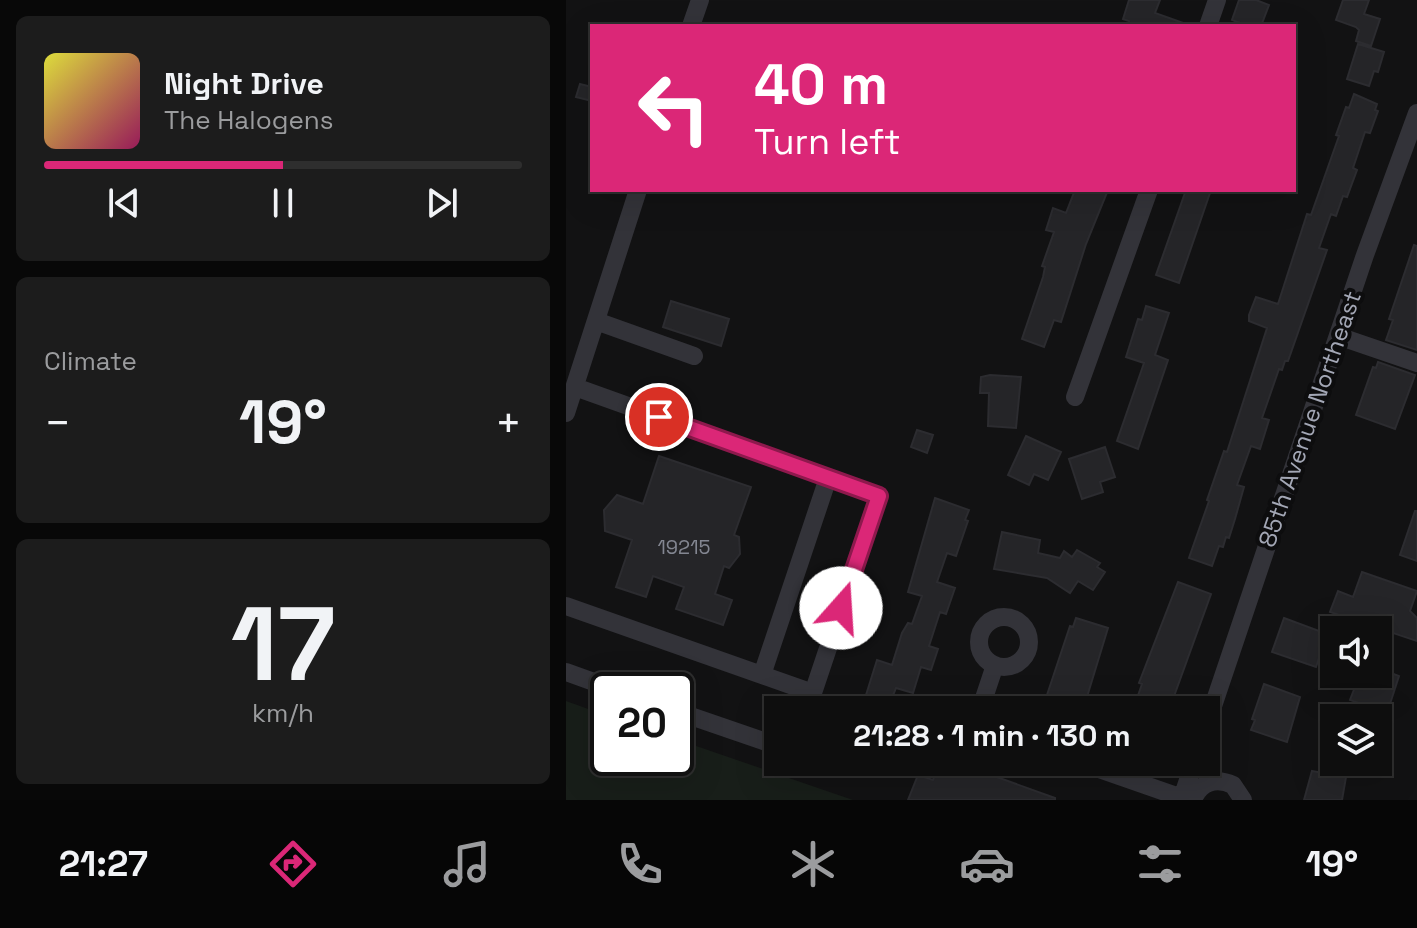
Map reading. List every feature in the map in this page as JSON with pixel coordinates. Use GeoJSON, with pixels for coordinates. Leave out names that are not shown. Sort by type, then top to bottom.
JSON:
{"type":"FeatureCollection","features":[{"type":"Feature","properties":{"kind":"street"},"geometry":{"type":"LineString","coordinates":[[692,24],[700,0]]}},
{"type":"Feature","properties":{"kind":"street"},"geometry":{"type":"LineString","coordinates":[[1209,24],[1217,0]]}},
{"type":"Feature","properties":{"kind":"street","name":"85th Avenue Northeast"},"geometry":{"type":"LineString","coordinates":[[1216,696],[1417,113]]}},
{"type":"Feature","properties":{"kind":"street"},"geometry":{"type":"LineString","coordinates":[[566,413],[637,192]]}},
{"type":"Feature","properties":{"kind":"street"},"geometry":{"type":"LineString","coordinates":[[1075,397],[1148,192]]}},
{"type":"Feature","properties":{"kind":"street"},"geometry":{"type":"LineString","coordinates":[[596,321],[694,356]]}},
{"type":"Feature","properties":{"kind":"street"},"geometry":{"type":"LineString","coordinates":[[1338,336],[1417,363]]}},
{"type":"Feature","properties":{"kind":"street"},"geometry":{"type":"LineString","coordinates":[[566,606],[813,693],[879,496],[575,387]]}},
{"type":"Feature","properties":{"kind":"street"},"geometry":{"type":"LineString","coordinates":[[762,675],[828,478]]}},
{"type":"Feature","properties":{"kind":"street"},"geometry":{"type":"LineString","coordinates":[[985,696],[995,665]]}},
{"type":"Feature","properties":{"kind":"street"},"geometry":{"type":"LineString","coordinates":[[566,672],[590,681]]}},
{"type":"Feature","properties":{"kind":"street"},"geometry":{"type":"LineString","coordinates":[[694,717],[764,741]]}},
{"type":"Feature","properties":{"kind":"street"},"geometry":{"type":"LineString","coordinates":[[1120,776],[1188,799]]}},
{"type":"Feature","properties":{"kind":"street"},"geometry":{"type":"LineString","coordinates":[[1188,799],[1192,776]]}},
{"type":"Feature","properties":{"kind":"street"},"geometry":{"type":"LineString","coordinates":[[1188,799],[1200,787],[1216,781],[1233,785],[1243,800]]}},
{"type":"Feature","properties":{"kind":"shaded area"},"geometry":{"type":"Polygon","coordinates":[[[566,701],[590,710],[590,776],[694,776],[694,745],[764,769],[764,776],[783,776],[853,800],[566,800],[566,701]]]}},
{"type":"Feature","properties":{"kind":"building"},"geometry":{"type":"Polygon","coordinates":[[[1129,0],[1160,0],[1155,13],[1186,24],[1128,24],[1129,21],[1123,19],[1129,0]]]}},
{"type":"Feature","properties":{"kind":"building"},"geometry":{"type":"Polygon","coordinates":[[[1239,0],[1256,0],[1269,5],[1262,24],[1239,24],[1232,20],[1239,0]]]}},
{"type":"Feature","properties":{"kind":"building"},"geometry":{"type":"Polygon","coordinates":[[[1343,0],[1369,0],[1364,14],[1380,19],[1371,46],[1356,41],[1359,30],[1356,27],[1336,20],[1343,0]]]}},
{"type":"Feature","properties":{"kind":"building"},"geometry":{"type":"Polygon","coordinates":[[[1358,44],[1384,52],[1378,72],[1374,71],[1369,86],[1347,79],[1358,44]]]}},
{"type":"Feature","properties":{"kind":"building"},"geometry":{"type":"Polygon","coordinates":[[[580,84],[590,86],[590,100],[576,97],[580,84]]]}},
{"type":"Feature","properties":{"kind":"building"},"geometry":{"type":"Polygon","coordinates":[[[1354,94],[1377,104],[1375,110],[1378,111],[1370,133],[1365,132],[1353,168],[1357,170],[1347,197],[1343,196],[1336,216],[1331,214],[1319,248],[1327,250],[1288,361],[1285,361],[1282,370],[1279,369],[1262,418],[1269,420],[1260,449],[1251,446],[1237,485],[1244,487],[1229,538],[1226,537],[1223,547],[1219,546],[1212,566],[1189,558],[1267,328],[1249,321],[1249,315],[1256,297],[1278,304],[1307,214],[1311,215],[1339,136],[1336,135],[1354,94]]]}},
{"type":"Feature","properties":{"kind":"building"},"geometry":{"type":"Polygon","coordinates":[[[1074,192],[1107,192],[1086,244],[1061,322],[1054,320],[1044,347],[1022,339],[1054,232],[1046,230],[1053,208],[1066,213],[1074,192]]]}},
{"type":"Feature","properties":{"kind":"building"},"geometry":{"type":"Polygon","coordinates":[[[1185,192],[1210,192],[1179,283],[1156,275],[1185,192]]]}},
{"type":"Feature","properties":{"kind":"building"},"geometry":{"type":"Polygon","coordinates":[[[1414,245],[1417,246],[1417,350],[1386,340],[1393,320],[1389,319],[1414,245]]]}},
{"type":"Feature","properties":{"kind":"building"},"geometry":{"type":"Polygon","coordinates":[[[671,301],[729,319],[721,346],[663,327],[671,301]]]}},
{"type":"Feature","properties":{"kind":"building"},"geometry":{"type":"Polygon","coordinates":[[[1146,306],[1169,313],[1155,355],[1168,360],[1138,449],[1117,441],[1144,363],[1126,357],[1138,319],[1142,320],[1146,306]]]}},
{"type":"Feature","properties":{"kind":"building"},"geometry":{"type":"Polygon","coordinates":[[[1378,362],[1415,375],[1395,429],[1356,415],[1373,367],[1376,368],[1378,362]]]}},
{"type":"Feature","properties":{"kind":"building"},"geometry":{"type":"Polygon","coordinates":[[[981,377],[1021,377],[1016,428],[988,426],[989,393],[980,393],[981,377]]]}},
{"type":"Feature","properties":{"kind":"building"},"geometry":{"type":"Polygon","coordinates":[[[917,430],[933,435],[927,453],[911,447],[917,430]]]}},
{"type":"Feature","properties":{"kind":"building"},"geometry":{"type":"Polygon","coordinates":[[[1026,436],[1061,452],[1048,480],[1034,474],[1029,485],[1008,475],[1026,436]]]}},
{"type":"Feature","properties":{"kind":"building"},"geometry":{"type":"Polygon","coordinates":[[[1105,447],[1115,477],[1100,482],[1103,492],[1082,499],[1069,459],[1105,447]]]}},
{"type":"Feature","properties":{"kind":"building"},"geometry":{"type":"Polygon","coordinates":[[[659,456],[751,487],[734,535],[739,537],[740,554],[729,568],[724,566],[715,594],[732,600],[723,625],[676,609],[684,587],[653,576],[646,597],[616,587],[632,540],[605,531],[604,510],[617,495],[643,504],[659,456]]]}},
{"type":"Feature","properties":{"kind":"building"},"geometry":{"type":"Polygon","coordinates":[[[935,498],[969,510],[956,556],[947,553],[937,582],[955,588],[946,614],[940,612],[929,646],[938,649],[931,670],[921,667],[913,693],[896,688],[893,696],[866,695],[877,660],[892,665],[902,633],[908,623],[912,624],[922,596],[908,592],[935,498]]]}},
{"type":"Feature","properties":{"kind":"building"},"geometry":{"type":"Polygon","coordinates":[[[1417,511],[1417,561],[1400,555],[1417,511]]]}},
{"type":"Feature","properties":{"kind":"building"},"geometry":{"type":"Polygon","coordinates":[[[1002,532],[1040,540],[1038,553],[1060,558],[1064,551],[1072,557],[1077,550],[1100,563],[1097,567],[1105,572],[1093,590],[1078,581],[1070,593],[1047,578],[994,569],[1002,532]]]}},
{"type":"Feature","properties":{"kind":"building"},"geometry":{"type":"Polygon","coordinates":[[[1362,572],[1417,591],[1410,611],[1417,618],[1417,641],[1392,633],[1392,616],[1342,616],[1330,612],[1338,591],[1353,597],[1362,572]]]}},
{"type":"Feature","properties":{"kind":"building"},"geometry":{"type":"Polygon","coordinates":[[[1178,582],[1211,594],[1174,696],[1138,696],[1142,684],[1139,683],[1178,582]]]}},
{"type":"Feature","properties":{"kind":"building"},"geometry":{"type":"Polygon","coordinates":[[[1076,618],[1108,628],[1087,696],[1047,696],[1070,626],[1073,627],[1076,618]]]}},
{"type":"Feature","properties":{"kind":"building"},"geometry":{"type":"Polygon","coordinates":[[[1284,618],[1320,631],[1320,658],[1316,667],[1272,652],[1284,618]]]}},
{"type":"Feature","properties":{"kind":"building"},"geometry":{"type":"Polygon","coordinates":[[[1392,673],[1399,676],[1390,704],[1361,704],[1350,700],[1355,688],[1392,688],[1392,673]]]}},
{"type":"Feature","properties":{"kind":"building"},"geometry":{"type":"Polygon","coordinates":[[[1264,684],[1300,697],[1287,742],[1251,730],[1264,684]]]}},
{"type":"Feature","properties":{"kind":"building"},"geometry":{"type":"Polygon","coordinates":[[[1312,771],[1320,772],[1320,776],[1346,777],[1342,800],[1304,800],[1312,771]]]}},
{"type":"Feature","properties":{"kind":"building"},"geometry":{"type":"Polygon","coordinates":[[[918,776],[933,780],[935,776],[994,776],[1055,800],[908,800],[918,776]]]}},
{"type":"Feature","properties":{"kind":"route"},"geometry":{"type":"LineString","coordinates":[[659,417],[879,496],[841,608]]}}]}
